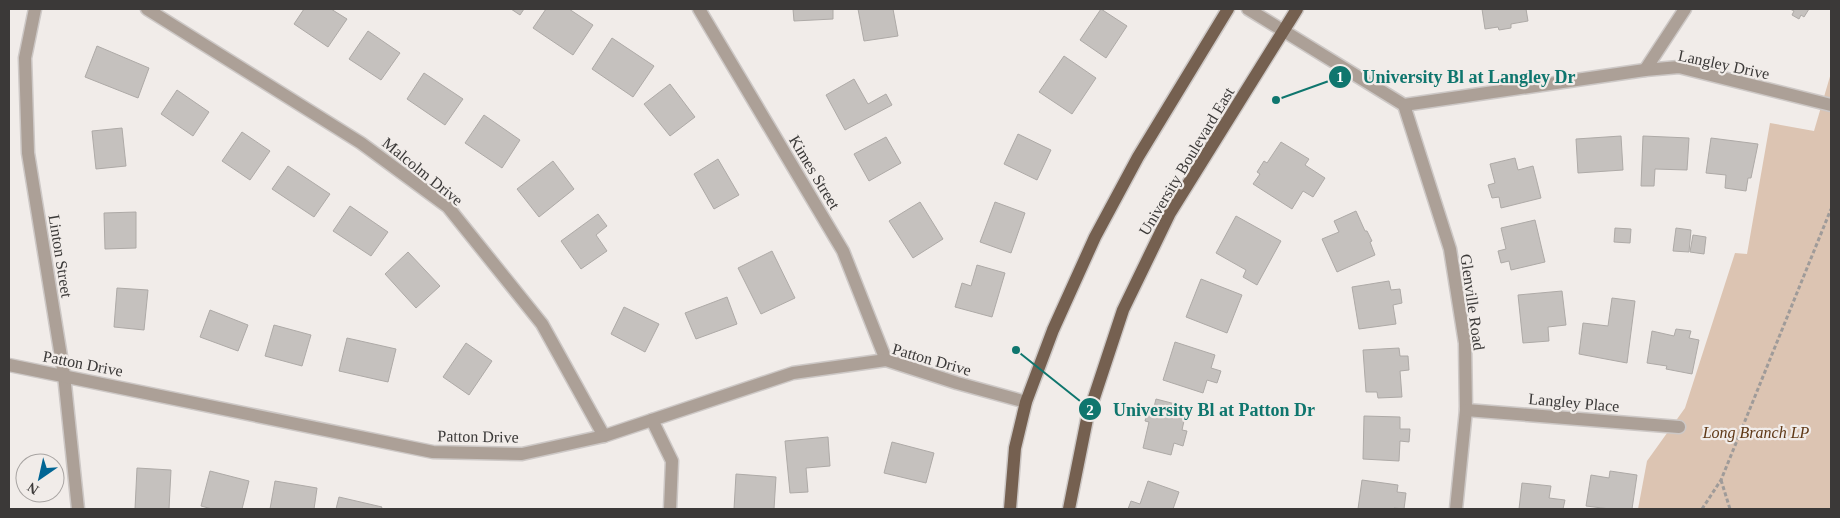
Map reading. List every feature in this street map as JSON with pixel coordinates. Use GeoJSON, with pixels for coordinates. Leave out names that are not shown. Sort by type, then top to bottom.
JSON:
{"type":"FeatureCollection","features":[{"type":"Feature","properties":{"kind":"main road"},"geometry":{"type":"LineString","coordinates":[[1010,509],[1015,448],[1026,402],[1053,330],[1095,237],[1138,157],[1228,9]]}},
{"type":"Feature","properties":{"kind":"main road","name":"University Boulevard East"},"geometry":{"type":"LineString","coordinates":[[1069,509],[1087,419],[1122,310],[1170,213],[1297,9]]}},
{"type":"Feature","properties":{"kind":"street","name":"Linton Street"},"geometry":{"type":"LineString","coordinates":[[35,9],[25,58],[28,153],[64,375],[78,509]]}},
{"type":"Feature","properties":{"kind":"street","name":"Malcolm Drive"},"geometry":{"type":"LineString","coordinates":[[147,9],[361,143],[448,207],[542,324],[604,436]]}},
{"type":"Feature","properties":{"kind":"street","name":"Kimes Street"},"geometry":{"type":"LineString","coordinates":[[699,9],[843,251],[886,360]]}},
{"type":"Feature","properties":{"kind":"street"},"geometry":{"type":"LineString","coordinates":[[1248,9],[1404,105]]}},
{"type":"Feature","properties":{"kind":"street"},"geometry":{"type":"LineString","coordinates":[[1645,70],[1685,9]]}},
{"type":"Feature","properties":{"kind":"street","name":"Langley Drive"},"geometry":{"type":"LineString","coordinates":[[1404,105],[1645,70],[1679,67],[1831,105]]}},
{"type":"Feature","properties":{"kind":"street","name":"Glenville Road"},"geometry":{"type":"LineString","coordinates":[[1404,105],[1450,249],[1465,343],[1466,410],[1456,509]]}},
{"type":"Feature","properties":{"kind":"street","name":"Patton Drive"},"geometry":{"type":"LineString","coordinates":[[9,365],[433,452],[522,454],[604,436],[793,373],[886,360],[957,384],[1026,402]]}},
{"type":"Feature","properties":{"kind":"street","name":"Langley Place"},"geometry":{"type":"LineString","coordinates":[[1466,410],[1679,427]]}},
{"type":"Feature","properties":{"kind":"street"},"geometry":{"type":"LineString","coordinates":[[652,420],[672,462],[670,509]]}},
{"type":"Feature","properties":{"kind":"path"},"geometry":{"type":"LineString","coordinates":[[1702,509],[1721,480],[1831,209]]}},
{"type":"Feature","properties":{"kind":"path"},"geometry":{"type":"LineString","coordinates":[[1721,480],[1730,509]]}},
{"type":"Feature","properties":{"kind":"green space","name":"Long Branch LP"},"geometry":{"type":"Polygon","coordinates":[[[1831,73],[1831,509],[1638,509],[1647,461],[1685,408],[1735,253],[1747,254],[1770,123],[1814,131],[1831,73]]]}},
{"type":"Feature","properties":{"kind":"building"},"geometry":{"type":"Polygon","coordinates":[[[304,9],[331,9],[347,19],[328,47],[294,24],[304,9]]]}},
{"type":"Feature","properties":{"kind":"building"},"geometry":{"type":"Polygon","coordinates":[[[511,9],[524,9],[520,15],[511,9]]]}},
{"type":"Feature","properties":{"kind":"building"},"geometry":{"type":"Polygon","coordinates":[[[546,9],[569,9],[593,25],[573,55],[533,28],[546,9]]]}},
{"type":"Feature","properties":{"kind":"building"},"geometry":{"type":"Polygon","coordinates":[[[793,9],[833,9],[833,19],[794,21],[793,9]]]}},
{"type":"Feature","properties":{"kind":"building"},"geometry":{"type":"Polygon","coordinates":[[[858,9],[893,9],[898,36],[864,41],[858,9]]]}},
{"type":"Feature","properties":{"kind":"building"},"geometry":{"type":"Polygon","coordinates":[[[1101,9],[1127,26],[1106,58],[1080,40],[1101,9]]]}},
{"type":"Feature","properties":{"kind":"building"},"geometry":{"type":"Polygon","coordinates":[[[1482,9],[1526,9],[1528,21],[1511,24],[1511,28],[1499,30],[1498,27],[1485,29],[1482,9]]]}},
{"type":"Feature","properties":{"kind":"building"},"geometry":{"type":"Polygon","coordinates":[[[1790,9],[1809,9],[1804,17],[1801,15],[1799,19],[1792,15],[1794,11],[1790,9]]]}},
{"type":"Feature","properties":{"kind":"building"},"geometry":{"type":"Polygon","coordinates":[[[368,31],[400,53],[381,80],[349,59],[368,31]]]}},
{"type":"Feature","properties":{"kind":"building"},"geometry":{"type":"Polygon","coordinates":[[[612,38],[654,66],[633,97],[592,69],[612,38]]]}},
{"type":"Feature","properties":{"kind":"building"},"geometry":{"type":"Polygon","coordinates":[[[97,46],[149,68],[138,98],[85,77],[97,46]]]}},
{"type":"Feature","properties":{"kind":"building"},"geometry":{"type":"Polygon","coordinates":[[[1064,56],[1096,78],[1072,114],[1039,92],[1064,56]]]}},
{"type":"Feature","properties":{"kind":"building"},"geometry":{"type":"Polygon","coordinates":[[[424,73],[463,99],[445,125],[407,99],[424,73]]]}},
{"type":"Feature","properties":{"kind":"building"},"geometry":{"type":"Polygon","coordinates":[[[854,79],[868,104],[886,94],[892,105],[845,130],[826,95],[854,79]]]}},
{"type":"Feature","properties":{"kind":"building"},"geometry":{"type":"Polygon","coordinates":[[[670,84],[695,117],[670,136],[644,104],[670,84]]]}},
{"type":"Feature","properties":{"kind":"building"},"geometry":{"type":"Polygon","coordinates":[[[177,90],[209,112],[193,136],[161,114],[177,90]]]}},
{"type":"Feature","properties":{"kind":"building"},"geometry":{"type":"Polygon","coordinates":[[[484,115],[520,140],[502,168],[465,143],[484,115]]]}},
{"type":"Feature","properties":{"kind":"building"},"geometry":{"type":"Polygon","coordinates":[[[122,128],[126,166],[96,169],[92,131],[122,128]]]}},
{"type":"Feature","properties":{"kind":"building"},"geometry":{"type":"Polygon","coordinates":[[[242,132],[270,151],[250,180],[222,161],[242,132]]]}},
{"type":"Feature","properties":{"kind":"building"},"geometry":{"type":"Polygon","coordinates":[[[1018,134],[1051,150],[1037,180],[1004,164],[1018,134]]]}},
{"type":"Feature","properties":{"kind":"building"},"geometry":{"type":"Polygon","coordinates":[[[1621,136],[1623,170],[1578,173],[1576,139],[1621,136]]]}},
{"type":"Feature","properties":{"kind":"building"},"geometry":{"type":"Polygon","coordinates":[[[1643,136],[1689,138],[1687,170],[1655,169],[1654,186],[1641,186],[1643,136]]]}},
{"type":"Feature","properties":{"kind":"building"},"geometry":{"type":"Polygon","coordinates":[[[886,137],[901,163],[869,181],[854,154],[886,137]]]}},
{"type":"Feature","properties":{"kind":"building"},"geometry":{"type":"Polygon","coordinates":[[[1711,138],[1758,144],[1751,178],[1748,178],[1746,191],[1725,188],[1726,175],[1706,173],[1711,138]]]}},
{"type":"Feature","properties":{"kind":"building"},"geometry":{"type":"Polygon","coordinates":[[[1281,142],[1309,159],[1305,165],[1325,178],[1313,197],[1303,191],[1292,209],[1253,184],[1260,174],[1257,172],[1264,161],[1267,163],[1281,142]]]}},
{"type":"Feature","properties":{"kind":"building"},"geometry":{"type":"Polygon","coordinates":[[[1515,158],[1518,170],[1533,166],[1541,198],[1501,208],[1499,197],[1492,198],[1488,185],[1495,183],[1490,164],[1515,158]]]}},
{"type":"Feature","properties":{"kind":"building"},"geometry":{"type":"Polygon","coordinates":[[[718,159],[739,195],[714,209],[694,174],[718,159]]]}},
{"type":"Feature","properties":{"kind":"building"},"geometry":{"type":"Polygon","coordinates":[[[553,161],[574,189],[539,217],[517,189],[553,161]]]}},
{"type":"Feature","properties":{"kind":"building"},"geometry":{"type":"Polygon","coordinates":[[[288,166],[330,194],[314,217],[272,189],[288,166]]]}},
{"type":"Feature","properties":{"kind":"building"},"geometry":{"type":"Polygon","coordinates":[[[920,202],[943,239],[913,258],[889,221],[920,202]]]}},
{"type":"Feature","properties":{"kind":"building"},"geometry":{"type":"Polygon","coordinates":[[[995,202],[1025,213],[1011,253],[980,242],[995,202]]]}},
{"type":"Feature","properties":{"kind":"building"},"geometry":{"type":"Polygon","coordinates":[[[350,206],[388,232],[371,256],[333,231],[350,206]]]}},
{"type":"Feature","properties":{"kind":"building"},"geometry":{"type":"Polygon","coordinates":[[[1356,211],[1372,241],[1370,242],[1375,255],[1337,272],[1322,239],[1339,232],[1334,221],[1356,211]]]}},
{"type":"Feature","properties":{"kind":"building"},"geometry":{"type":"Polygon","coordinates":[[[136,212],[136,248],[105,249],[104,213],[136,212]]]}},
{"type":"Feature","properties":{"kind":"building"},"geometry":{"type":"Polygon","coordinates":[[[598,214],[607,226],[596,235],[607,251],[581,269],[561,241],[598,214]]]}},
{"type":"Feature","properties":{"kind":"building"},"geometry":{"type":"Polygon","coordinates":[[[1236,216],[1281,241],[1257,285],[1243,277],[1246,270],[1216,253],[1236,216]]]}},
{"type":"Feature","properties":{"kind":"building"},"geometry":{"type":"Polygon","coordinates":[[[1535,220],[1545,262],[1511,270],[1509,261],[1501,263],[1498,251],[1506,249],[1501,228],[1535,220]]]}},
{"type":"Feature","properties":{"kind":"building"},"geometry":{"type":"Polygon","coordinates":[[[1615,228],[1631,229],[1630,243],[1614,242],[1615,228]]]}},
{"type":"Feature","properties":{"kind":"building"},"geometry":{"type":"Polygon","coordinates":[[[1676,228],[1691,230],[1689,252],[1673,251],[1676,228]]]}},
{"type":"Feature","properties":{"kind":"building"},"geometry":{"type":"Polygon","coordinates":[[[1693,235],[1706,237],[1704,254],[1690,252],[1693,235]]]}},
{"type":"Feature","properties":{"kind":"building"},"geometry":{"type":"Polygon","coordinates":[[[772,251],[795,298],[761,314],[738,268],[772,251]]]}},
{"type":"Feature","properties":{"kind":"building"},"geometry":{"type":"Polygon","coordinates":[[[408,252],[440,286],[416,308],[385,274],[408,252]]]}},
{"type":"Feature","properties":{"kind":"building"},"geometry":{"type":"Polygon","coordinates":[[[977,265],[1005,273],[992,317],[955,307],[962,283],[971,286],[977,265]]]}},
{"type":"Feature","properties":{"kind":"building"},"geometry":{"type":"Polygon","coordinates":[[[1201,279],[1242,295],[1227,333],[1186,317],[1201,279]]]}},
{"type":"Feature","properties":{"kind":"building"},"geometry":{"type":"Polygon","coordinates":[[[1389,281],[1391,290],[1400,289],[1402,303],[1393,305],[1396,324],[1359,329],[1352,287],[1389,281]]]}},
{"type":"Feature","properties":{"kind":"building"},"geometry":{"type":"Polygon","coordinates":[[[117,288],[148,290],[144,330],[114,327],[117,288]]]}},
{"type":"Feature","properties":{"kind":"building"},"geometry":{"type":"Polygon","coordinates":[[[1562,291],[1566,325],[1548,327],[1549,341],[1523,343],[1518,295],[1562,291]]]}},
{"type":"Feature","properties":{"kind":"building"},"geometry":{"type":"Polygon","coordinates":[[[727,297],[737,324],[696,339],[685,313],[727,297]]]}},
{"type":"Feature","properties":{"kind":"building"},"geometry":{"type":"Polygon","coordinates":[[[1612,298],[1635,301],[1627,363],[1579,354],[1583,323],[1608,326],[1612,298]]]}},
{"type":"Feature","properties":{"kind":"building"},"geometry":{"type":"Polygon","coordinates":[[[624,307],[659,324],[645,352],[611,334],[624,307]]]}},
{"type":"Feature","properties":{"kind":"building"},"geometry":{"type":"Polygon","coordinates":[[[210,310],[248,325],[238,351],[200,337],[210,310]]]}},
{"type":"Feature","properties":{"kind":"building"},"geometry":{"type":"Polygon","coordinates":[[[274,325],[311,335],[302,366],[265,356],[274,325]]]}},
{"type":"Feature","properties":{"kind":"building"},"geometry":{"type":"Polygon","coordinates":[[[1676,329],[1691,331],[1689,338],[1699,340],[1692,374],[1666,369],[1667,366],[1647,363],[1652,331],[1674,336],[1676,329]]]}},
{"type":"Feature","properties":{"kind":"building"},"geometry":{"type":"Polygon","coordinates":[[[347,338],[396,349],[388,382],[339,371],[347,338]]]}},
{"type":"Feature","properties":{"kind":"building"},"geometry":{"type":"Polygon","coordinates":[[[1175,342],[1215,355],[1211,368],[1221,371],[1217,383],[1207,380],[1203,393],[1163,380],[1175,342]]]}},
{"type":"Feature","properties":{"kind":"building"},"geometry":{"type":"Polygon","coordinates":[[[466,343],[492,361],[469,395],[443,377],[466,343]]]}},
{"type":"Feature","properties":{"kind":"building"},"geometry":{"type":"Polygon","coordinates":[[[1399,348],[1400,356],[1408,356],[1409,370],[1400,371],[1402,397],[1378,398],[1377,392],[1366,392],[1363,350],[1399,348]]]}},
{"type":"Feature","properties":{"kind":"building"},"geometry":{"type":"Polygon","coordinates":[[[1156,399],[1187,407],[1182,430],[1187,431],[1183,446],[1174,443],[1171,455],[1143,448],[1149,422],[1145,421],[1148,410],[1153,411],[1156,399]]]}},
{"type":"Feature","properties":{"kind":"building"},"geometry":{"type":"Polygon","coordinates":[[[1364,416],[1400,417],[1400,429],[1410,429],[1409,442],[1400,441],[1399,461],[1363,459],[1364,416]]]}},
{"type":"Feature","properties":{"kind":"building"},"geometry":{"type":"Polygon","coordinates":[[[828,437],[830,466],[806,468],[808,492],[790,493],[785,441],[828,437]]]}},
{"type":"Feature","properties":{"kind":"building"},"geometry":{"type":"Polygon","coordinates":[[[892,442],[934,453],[926,483],[884,473],[892,442]]]}},
{"type":"Feature","properties":{"kind":"building"},"geometry":{"type":"Polygon","coordinates":[[[137,468],[171,470],[169,509],[135,509],[137,468]]]}},
{"type":"Feature","properties":{"kind":"building"},"geometry":{"type":"Polygon","coordinates":[[[210,471],[249,481],[242,509],[212,509],[201,506],[210,471]]]}},
{"type":"Feature","properties":{"kind":"building"},"geometry":{"type":"Polygon","coordinates":[[[1610,471],[1637,475],[1632,509],[1586,506],[1591,475],[1609,478],[1610,471]]]}},
{"type":"Feature","properties":{"kind":"building"},"geometry":{"type":"Polygon","coordinates":[[[736,474],[776,477],[774,509],[734,509],[736,474]]]}},
{"type":"Feature","properties":{"kind":"building"},"geometry":{"type":"Polygon","coordinates":[[[1362,480],[1398,485],[1397,492],[1406,493],[1404,509],[1358,509],[1362,480]]]}},
{"type":"Feature","properties":{"kind":"building"},"geometry":{"type":"Polygon","coordinates":[[[275,481],[317,488],[314,509],[270,509],[275,481]]]}},
{"type":"Feature","properties":{"kind":"building"},"geometry":{"type":"Polygon","coordinates":[[[1148,481],[1179,492],[1173,509],[1128,509],[1131,501],[1140,504],[1148,481]]]}},
{"type":"Feature","properties":{"kind":"building"},"geometry":{"type":"Polygon","coordinates":[[[1522,483],[1551,486],[1549,498],[1565,500],[1563,509],[1519,509],[1522,483]]]}},
{"type":"Feature","properties":{"kind":"building"},"geometry":{"type":"Polygon","coordinates":[[[339,497],[382,507],[381,509],[336,509],[339,497]]]}},
{"type":"Feature","properties":{"kind":"place","name":"University Bl at Langley Dr"},"geometry":{"type":"Point","coordinates":[1276,100]}},
{"type":"Feature","properties":{"kind":"place","name":"University Bl at Patton Dr"},"geometry":{"type":"Point","coordinates":[1016,350]}}]}
